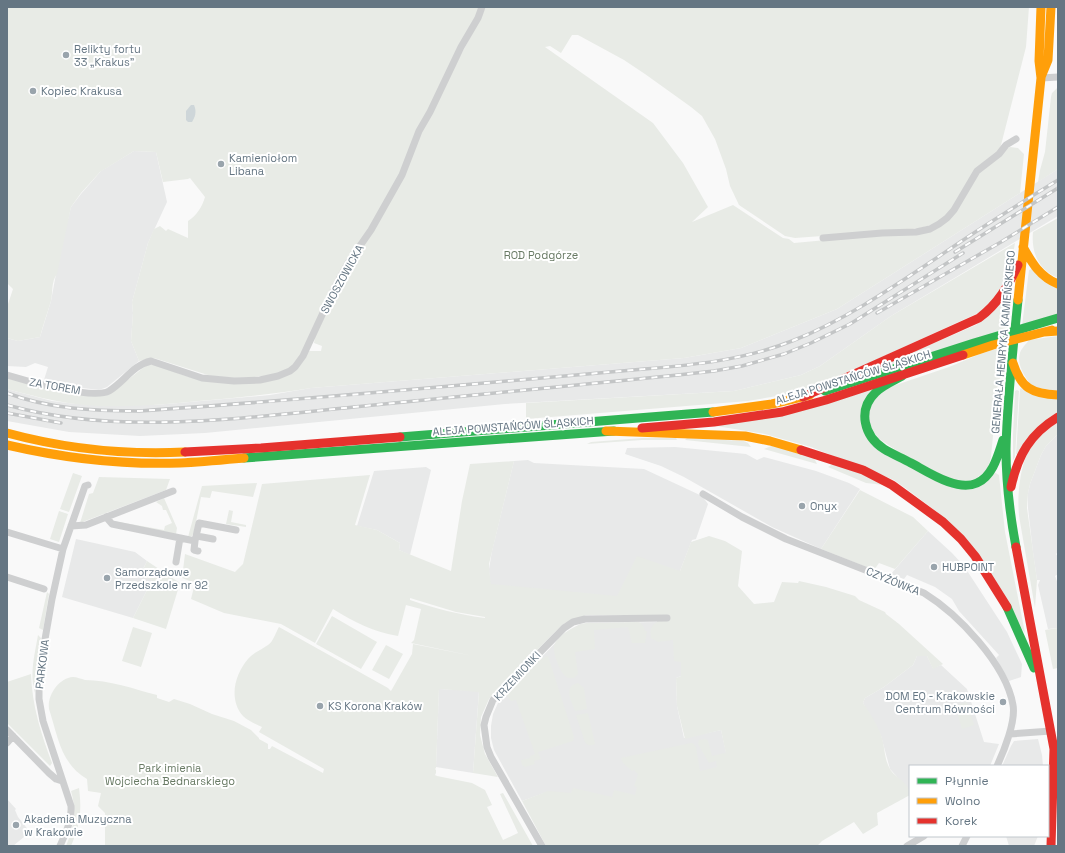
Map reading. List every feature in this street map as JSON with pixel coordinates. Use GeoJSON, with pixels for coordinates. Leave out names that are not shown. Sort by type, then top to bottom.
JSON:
{"type":"FeatureCollection","features":[{"type":"Feature","properties":{"kind":"main road","name":"GENERAŁA HENRYKA KAMIEŃSKIEGO"},"geometry":{"type":"LineString","coordinates":[[1041,7],[1039,61],[1041,78],[1016,318],[1011,343],[1006,451],[1009,499],[1017,554],[1054,748],[1052,844]]}},
{"type":"Feature","properties":{"kind":"main road","name":"GENERAŁA HENRYKA KAMIEŃSKIEGO"},"geometry":{"type":"LineString","coordinates":[[1041,78],[1048,60],[1051,7]]}},
{"type":"Feature","properties":{"kind":"main road"},"geometry":{"type":"LineString","coordinates":[[1023,247],[1038,272],[1048,281],[1058,284]]}},
{"type":"Feature","properties":{"kind":"main road"},"geometry":{"type":"LineString","coordinates":[[803,397],[979,318],[988,312],[1001,298],[1022,257]]}},
{"type":"Feature","properties":{"kind":"main road"},"geometry":{"type":"LineString","coordinates":[[1011,343],[1058,318]]}},
{"type":"Feature","properties":{"kind":"main road"},"geometry":{"type":"LineString","coordinates":[[1011,343],[1044,332],[1058,330]]}},
{"type":"Feature","properties":{"kind":"main road","name":"ALEJA POWSTAŃCÓW ŚLĄSKICH"},"geometry":{"type":"LineString","coordinates":[[7,433],[42,442],[95,450],[192,452],[728,411],[766,406],[803,397],[974,343],[1011,343]]}},
{"type":"Feature","properties":{"kind":"main road"},"geometry":{"type":"LineString","coordinates":[[1011,343],[1016,372],[1019,379],[1025,386],[1037,392],[1058,395]]}},
{"type":"Feature","properties":{"kind":"main road","name":"ALEJA POWSTAŃCÓW ŚLĄSKICH"},"geometry":{"type":"LineString","coordinates":[[7,445],[85,459],[123,462],[180,463],[714,422],[768,415],[808,405],[1011,343]]}},
{"type":"Feature","properties":{"kind":"main road"},"geometry":{"type":"LineString","coordinates":[[902,376],[878,390],[869,401],[864,416],[868,432],[875,442],[884,449],[944,481],[956,485],[967,486],[984,478],[995,463],[1006,428]]}},
{"type":"Feature","properties":{"kind":"main road"},"geometry":{"type":"LineString","coordinates":[[1009,499],[1013,479],[1023,449],[1039,430],[1058,417]]}},
{"type":"Feature","properties":{"kind":"main road"},"geometry":{"type":"LineString","coordinates":[[606,431],[746,436],[770,441],[826,457],[863,470],[892,485],[929,511],[954,532],[975,556],[990,578],[1010,613],[1027,650],[1047,716]]}},
{"type":"Feature","properties":{"kind":"main road","name":"GENERAŁA HENRYKA KAMIEŃSKIEGO"},"geometry":{"type":"LineString","coordinates":[[1054,748],[1058,758]]}},
{"type":"Feature","properties":{"kind":"street","name":"SWOSZOWICKA"},"geometry":{"type":"LineString","coordinates":[[104,393],[115,387],[127,374],[144,362],[151,361],[202,378],[234,381],[260,380],[278,376],[295,367],[303,356],[348,263],[371,230],[402,175],[419,131],[430,112],[461,47],[478,18],[482,7]]}},
{"type":"Feature","properties":{"kind":"street"},"geometry":{"type":"LineString","coordinates":[[1041,78],[1058,77]]}},
{"type":"Feature","properties":{"kind":"street"},"geometry":{"type":"LineString","coordinates":[[823,238],[916,232],[930,229],[947,218],[954,210],[969,182],[977,171],[999,154],[1006,145],[1016,139]]}},
{"type":"Feature","properties":{"kind":"street","name":"ZA TOREM"},"geometry":{"type":"LineString","coordinates":[[7,375],[32,383],[62,389],[104,393]]}},
{"type":"Feature","properties":{"kind":"street","name":"PARKOWA"},"geometry":{"type":"LineString","coordinates":[[60,846],[70,824],[70,806],[42,716],[39,700],[40,668],[52,599],[63,549],[85,486],[88,485]]}},
{"type":"Feature","properties":{"kind":"street"},"geometry":{"type":"LineString","coordinates":[[71,526],[86,525],[173,490]]}},
{"type":"Feature","properties":{"kind":"street","name":"CZYŻÓWKA"},"geometry":{"type":"LineString","coordinates":[[703,494],[742,517],[786,540],[924,593],[944,607],[994,660],[1001,672],[1014,705],[1010,734],[997,765]]}},
{"type":"Feature","properties":{"kind":"street"},"geometry":{"type":"LineString","coordinates":[[106,517],[112,524],[180,538],[213,539]]}},
{"type":"Feature","properties":{"kind":"street"},"geometry":{"type":"LineString","coordinates":[[198,551],[194,550],[199,523],[236,530]]}},
{"type":"Feature","properties":{"kind":"street"},"geometry":{"type":"LineString","coordinates":[[7,532],[63,549]]}},
{"type":"Feature","properties":{"kind":"street"},"geometry":{"type":"LineString","coordinates":[[176,562],[180,538]]}},
{"type":"Feature","properties":{"kind":"street"},"geometry":{"type":"LineString","coordinates":[[7,577],[44,589]]}},
{"type":"Feature","properties":{"kind":"street","name":"KRZEMIONKI"},"geometry":{"type":"LineString","coordinates":[[542,846],[491,757],[487,747],[484,725],[493,700],[550,641],[573,622],[585,618],[667,618]]}},
{"type":"Feature","properties":{"kind":"street"},"geometry":{"type":"LineString","coordinates":[[7,730],[56,779],[62,781]]}},
{"type":"Feature","properties":{"kind":"street"},"geometry":{"type":"LineString","coordinates":[[1010,734],[1051,731]]}},
{"type":"Feature","properties":{"kind":"street"},"geometry":{"type":"LineString","coordinates":[[7,743],[13,736]]}},
{"type":"Feature","properties":{"kind":"street"},"geometry":{"type":"LineString","coordinates":[[907,846],[922,837]]}},
{"type":"Feature","properties":{"kind":"street"},"geometry":{"type":"LineString","coordinates":[[962,846],[966,837]]}},
{"type":"Feature","properties":{"kind":"shaded area"},"geometry":{"type":"Polygon","coordinates":[[[191,105],[194,105],[195,114],[192,122],[188,122],[186,120],[186,111],[191,105]]]}},
{"type":"Feature","properties":{"kind":"shaded area"},"geometry":{"type":"Polygon","coordinates":[[[134,151],[156,152],[167,202],[148,243],[132,302],[133,313],[131,341],[139,361],[107,387],[99,390],[43,383],[48,367],[35,363],[26,367],[7,366],[7,338],[18,341],[40,337],[51,301],[61,247],[71,207],[101,171],[134,151]]]}},
{"type":"Feature","properties":{"kind":"shaded area"},"geometry":{"type":"Polygon","coordinates":[[[1058,169],[1058,216],[891,316],[820,366],[801,375],[734,391],[505,404],[205,433],[140,436],[69,432],[7,421],[7,389],[52,401],[76,404],[155,405],[270,395],[311,388],[684,358],[741,348],[837,309],[1058,169]]]}},
{"type":"Feature","properties":{"kind":"shaded area"},"geometry":{"type":"Polygon","coordinates":[[[1058,434],[1058,552],[1056,554],[1058,557],[1058,574],[1055,576],[1058,584],[1058,628],[1048,629],[1038,585],[1040,580],[1037,580],[1028,508],[1028,493],[1041,455],[1046,446],[1058,434]]]}},
{"type":"Feature","properties":{"kind":"shaded area"},"geometry":{"type":"Polygon","coordinates":[[[675,447],[746,454],[757,460],[764,457],[816,471],[849,483],[860,489],[821,549],[772,527],[684,477],[661,466],[625,454],[627,448],[675,447]]]}},
{"type":"Feature","properties":{"kind":"shaded area"},"geometry":{"type":"Polygon","coordinates":[[[528,460],[534,463],[644,469],[702,496],[708,504],[696,539],[692,540],[680,571],[619,602],[490,589],[489,569],[492,551],[514,461],[528,460]]]}},
{"type":"Feature","properties":{"kind":"shaded area"},"geometry":{"type":"Polygon","coordinates":[[[426,467],[431,470],[410,555],[399,550],[400,543],[377,530],[357,526],[374,471],[426,467]]]}},
{"type":"Feature","properties":{"kind":"shaded area","name":"HUBPOINT"},"geometry":{"type":"Polygon","coordinates":[[[928,531],[964,566],[1007,632],[1022,664],[1021,677],[1009,681],[996,658],[999,655],[959,611],[952,599],[935,587],[907,575],[904,579],[891,574],[928,531]]]}},
{"type":"Feature","properties":{"kind":"shaded area","name":"Samorządowe Przedszkole nr 92"},"geometry":{"type":"Polygon","coordinates":[[[76,539],[135,552],[147,561],[141,573],[152,580],[133,618],[62,597],[76,539]]]}},
{"type":"Feature","properties":{"kind":"shaded area"},"geometry":{"type":"Polygon","coordinates":[[[682,620],[681,676],[676,678],[677,706],[684,738],[721,730],[730,770],[658,803],[544,793],[522,801],[494,750],[491,738],[493,714],[498,703],[563,635],[580,624],[682,620]]]}},
{"type":"Feature","properties":{"kind":"shaded area"},"geometry":{"type":"Polygon","coordinates":[[[917,656],[927,656],[933,668],[941,665],[967,689],[984,742],[999,744],[990,765],[909,765],[909,790],[890,769],[881,736],[863,703],[865,698],[884,687],[913,665],[917,656]]]}},
{"type":"Feature","properties":{"kind":"shaded area"},"geometry":{"type":"Polygon","coordinates":[[[439,689],[479,691],[473,773],[436,767],[439,689]]]}},
{"type":"Feature","properties":{"kind":"shaded area"},"geometry":{"type":"Polygon","coordinates":[[[1038,739],[1043,765],[1002,765],[1014,741],[1038,739]]]}},
{"type":"Feature","properties":{"kind":"shaded area","name":"Akademia Muzyczna w Krakowie"},"geometry":{"type":"Polygon","coordinates":[[[7,799],[16,809],[15,810],[18,817],[30,832],[13,846],[7,846],[7,799]]]}},
{"type":"Feature","properties":{"kind":"shaded area"},"geometry":{"type":"Polygon","coordinates":[[[1006,837],[1038,837],[1034,846],[1009,846],[1006,837]]]}},
{"type":"Feature","properties":{"kind":"green space","name":"Kamieniołom Libana"},"geometry":{"type":"Polygon","coordinates":[[[7,7],[482,7],[401,172],[298,359],[289,369],[268,376],[233,378],[211,376],[154,358],[139,361],[131,341],[133,313],[132,302],[148,243],[154,229],[160,226],[166,231],[168,229],[188,238],[188,221],[199,210],[205,197],[190,178],[163,182],[156,152],[134,151],[100,172],[81,193],[71,207],[57,274],[53,284],[51,301],[40,337],[18,341],[7,338],[7,307],[13,289],[7,283],[7,7]]]}},
{"type":"Feature","properties":{"kind":"green space","name":"ROD Podgórze"},"geometry":{"type":"Polygon","coordinates":[[[486,7],[1029,7],[1026,47],[1000,149],[974,172],[960,198],[949,214],[936,224],[905,230],[795,238],[785,236],[739,205],[730,186],[726,169],[715,139],[702,116],[691,107],[624,60],[578,35],[572,35],[561,53],[550,46],[545,47],[653,123],[683,163],[708,207],[692,222],[733,205],[783,238],[789,239],[794,243],[891,234],[914,234],[938,228],[949,219],[960,205],[976,175],[1005,149],[1010,147],[1018,148],[1024,154],[1020,193],[837,309],[741,348],[684,358],[311,388],[241,397],[153,405],[106,406],[75,404],[49,400],[7,389],[7,378],[42,388],[104,396],[112,392],[148,364],[197,379],[225,383],[255,383],[269,381],[292,372],[302,363],[309,351],[321,351],[322,346],[314,343],[315,337],[350,263],[380,217],[403,176],[422,129],[486,7]]]}},
{"type":"Feature","properties":{"kind":"green space"},"geometry":{"type":"Polygon","coordinates":[[[1058,87],[1058,169],[1038,182],[1045,152],[1051,97],[1052,93],[1058,87]]]}},
{"type":"Feature","properties":{"kind":"green space"},"geometry":{"type":"Polygon","coordinates":[[[1058,218],[1058,278],[1051,275],[1038,260],[1033,247],[1033,232],[1058,218]]]}},
{"type":"Feature","properties":{"kind":"green space"},"geometry":{"type":"Polygon","coordinates":[[[1015,243],[1010,272],[1005,287],[987,309],[838,377],[783,395],[748,401],[526,419],[526,403],[734,391],[801,375],[820,366],[891,316],[1015,243]]]}},
{"type":"Feature","properties":{"kind":"green space"},"geometry":{"type":"Polygon","coordinates":[[[1032,269],[1058,288],[1058,314],[1022,326],[1029,270],[1032,269]]]}},
{"type":"Feature","properties":{"kind":"green space"},"geometry":{"type":"Polygon","coordinates":[[[1009,294],[1007,329],[896,365],[867,372],[976,325],[1009,294]]]}},
{"type":"Feature","properties":{"kind":"green space"},"geometry":{"type":"Polygon","coordinates":[[[1058,336],[1058,391],[1033,387],[1025,376],[1019,362],[1022,348],[1029,340],[1058,336]]]}},
{"type":"Feature","properties":{"kind":"green space"},"geometry":{"type":"Polygon","coordinates":[[[1005,346],[996,403],[991,457],[988,469],[974,480],[953,481],[882,443],[869,426],[868,413],[874,399],[890,387],[1005,346]]]}},
{"type":"Feature","properties":{"kind":"green space"},"geometry":{"type":"Polygon","coordinates":[[[1021,388],[1058,398],[1058,413],[1016,455],[1020,389],[1021,388]]]}},
{"type":"Feature","properties":{"kind":"green space"},"geometry":{"type":"Polygon","coordinates":[[[872,389],[863,428],[951,487],[994,472],[999,475],[1005,532],[1025,633],[937,512],[894,480],[811,447],[765,434],[716,426],[872,389]]]}},
{"type":"Feature","properties":{"kind":"green space"},"geometry":{"type":"Polygon","coordinates":[[[1015,391],[1019,391],[1015,457],[1013,460],[1015,391]]]}},
{"type":"Feature","properties":{"kind":"green space"},"geometry":{"type":"Polygon","coordinates":[[[1058,421],[1058,434],[1046,446],[1041,455],[1028,493],[1027,508],[1037,580],[1035,608],[1019,516],[1020,478],[1029,449],[1039,436],[1058,421]]]}},
{"type":"Feature","properties":{"kind":"green space"},"geometry":{"type":"Polygon","coordinates":[[[642,438],[676,438],[677,440],[642,440],[587,444],[591,442],[642,438]]]}},
{"type":"Feature","properties":{"kind":"green space"},"geometry":{"type":"Polygon","coordinates":[[[687,438],[744,441],[751,447],[685,440],[687,438]]]}},
{"type":"Feature","properties":{"kind":"green space"},"geometry":{"type":"Polygon","coordinates":[[[776,444],[814,458],[817,464],[764,449],[776,444]]]}},
{"type":"Feature","properties":{"kind":"green space","name":"Park imienia Wojciecha Bednarskiego"},"geometry":{"type":"Polygon","coordinates":[[[514,461],[489,564],[491,584],[617,596],[637,556],[680,571],[691,542],[709,536],[725,541],[742,551],[738,586],[754,604],[774,602],[782,582],[798,583],[799,581],[855,596],[859,600],[885,612],[943,664],[933,669],[927,656],[917,656],[913,665],[884,687],[865,698],[863,703],[879,731],[890,769],[908,787],[909,796],[877,813],[878,825],[863,834],[854,822],[822,841],[817,846],[546,846],[522,801],[548,791],[571,793],[573,788],[612,797],[614,790],[635,795],[637,787],[634,786],[638,774],[623,763],[621,758],[691,743],[696,747],[700,771],[717,767],[716,761],[709,763],[698,744],[699,740],[706,739],[708,741],[712,756],[726,754],[721,730],[685,739],[677,706],[676,678],[681,676],[681,662],[674,661],[673,640],[658,642],[651,638],[651,629],[657,622],[656,615],[586,615],[565,623],[489,699],[481,717],[480,735],[485,754],[498,777],[473,773],[479,692],[439,689],[435,775],[472,783],[485,790],[492,805],[487,807],[503,840],[518,833],[500,794],[503,793],[533,846],[105,846],[105,813],[98,806],[101,793],[88,791],[87,779],[78,773],[65,757],[49,709],[52,693],[63,680],[74,677],[85,680],[112,683],[157,695],[157,698],[169,702],[174,699],[190,704],[212,714],[234,721],[251,730],[259,739],[268,744],[268,749],[272,746],[323,773],[324,769],[259,732],[262,727],[243,716],[238,709],[235,687],[243,665],[253,655],[270,644],[279,627],[391,691],[412,654],[413,644],[473,656],[411,643],[414,640],[421,609],[406,605],[398,636],[364,626],[333,609],[315,643],[281,624],[224,613],[191,599],[195,583],[182,578],[185,554],[235,572],[243,564],[262,484],[370,475],[355,525],[377,530],[400,543],[399,550],[451,571],[462,501],[470,464],[514,461]],[[410,598],[410,600],[438,608],[466,615],[485,617],[456,612],[410,598]]]}},
{"type":"Feature","properties":{"kind":"green space"},"geometry":{"type":"Polygon","coordinates":[[[836,462],[885,485],[866,483],[828,467],[836,462]]]}},
{"type":"Feature","properties":{"kind":"green space"},"geometry":{"type":"Polygon","coordinates":[[[73,473],[82,476],[69,512],[60,509],[73,473]]]}},
{"type":"Feature","properties":{"kind":"green space"},"geometry":{"type":"Polygon","coordinates":[[[99,477],[170,479],[166,490],[80,523],[89,494],[93,493],[99,477]]]}},
{"type":"Feature","properties":{"kind":"green space"},"geometry":{"type":"Polygon","coordinates":[[[257,483],[253,497],[212,491],[210,498],[201,497],[194,532],[192,536],[188,537],[202,486],[257,483]]]}},
{"type":"Feature","properties":{"kind":"green space"},"geometry":{"type":"Polygon","coordinates":[[[860,490],[913,517],[928,531],[895,569],[879,563],[874,570],[821,549],[860,490]]]}},
{"type":"Feature","properties":{"kind":"green space"},"geometry":{"type":"Polygon","coordinates":[[[164,498],[177,528],[176,534],[114,522],[164,530],[165,526],[172,523],[166,510],[163,510],[162,506],[156,502],[164,498]]]}},
{"type":"Feature","properties":{"kind":"green space"},"geometry":{"type":"Polygon","coordinates":[[[229,510],[233,511],[231,522],[246,525],[246,527],[226,524],[229,510]]]}},
{"type":"Feature","properties":{"kind":"green space"},"geometry":{"type":"Polygon","coordinates":[[[59,511],[68,514],[59,542],[50,539],[59,511]]]}},
{"type":"Feature","properties":{"kind":"green space"},"geometry":{"type":"Polygon","coordinates":[[[147,561],[180,583],[166,629],[133,618],[152,580],[140,576],[147,561]]]}},
{"type":"Feature","properties":{"kind":"green space"},"geometry":{"type":"Polygon","coordinates":[[[47,592],[49,594],[43,630],[39,628],[47,592]]]}},
{"type":"Feature","properties":{"kind":"green space"},"geometry":{"type":"Polygon","coordinates":[[[332,616],[377,642],[361,669],[316,644],[332,616]]]}},
{"type":"Feature","properties":{"kind":"green space"},"geometry":{"type":"Polygon","coordinates":[[[638,622],[643,625],[645,631],[647,631],[645,643],[632,643],[628,627],[594,630],[595,649],[575,652],[578,674],[574,678],[568,678],[560,669],[554,653],[554,646],[559,638],[567,631],[586,623],[638,622]]]}},
{"type":"Feature","properties":{"kind":"green space"},"geometry":{"type":"Polygon","coordinates":[[[133,627],[152,633],[141,667],[122,661],[133,627]]]}},
{"type":"Feature","properties":{"kind":"green space"},"geometry":{"type":"Polygon","coordinates":[[[1058,628],[1058,668],[1053,669],[1045,630],[1058,628]]]}},
{"type":"Feature","properties":{"kind":"green space"},"geometry":{"type":"Polygon","coordinates":[[[38,635],[41,638],[37,662],[35,693],[33,686],[33,671],[38,635]]]}},
{"type":"Feature","properties":{"kind":"green space"},"geometry":{"type":"Polygon","coordinates":[[[386,645],[403,654],[389,679],[372,670],[386,645]]]}},
{"type":"Feature","properties":{"kind":"green space"},"geometry":{"type":"Polygon","coordinates":[[[548,656],[574,737],[573,741],[538,752],[541,759],[534,761],[535,764],[525,767],[522,765],[521,760],[530,758],[530,756],[535,754],[516,700],[511,701],[506,694],[540,659],[548,656]]]}},
{"type":"Feature","properties":{"kind":"green space"},"geometry":{"type":"Polygon","coordinates":[[[31,674],[35,708],[52,763],[50,766],[7,723],[7,682],[31,674]]]}},
{"type":"Feature","properties":{"kind":"green space"},"geometry":{"type":"Polygon","coordinates":[[[578,683],[584,688],[587,709],[575,711],[570,699],[569,691],[573,685],[578,683]]]}},
{"type":"Feature","properties":{"kind":"green space"},"geometry":{"type":"Polygon","coordinates":[[[967,702],[974,725],[962,729],[955,706],[967,702]]]}},
{"type":"Feature","properties":{"kind":"green space"},"geometry":{"type":"Polygon","coordinates":[[[588,713],[595,744],[590,745],[585,742],[576,715],[588,713]]]}},
{"type":"Feature","properties":{"kind":"green space"},"geometry":{"type":"Polygon","coordinates":[[[79,788],[80,811],[78,824],[71,846],[66,846],[74,819],[74,806],[71,791],[79,788]]]}},
{"type":"Feature","properties":{"kind":"railway"},"geometry":{"type":"LineString","coordinates":[[7,393],[39,403],[55,406],[89,410],[139,411],[341,396],[719,361],[756,353],[792,341],[832,323],[891,288],[1058,180]]}},
{"type":"Feature","properties":{"kind":"railway"},"geometry":{"type":"LineString","coordinates":[[955,252],[1058,188]]}},
{"type":"Feature","properties":{"kind":"railway"},"geometry":{"type":"LineString","coordinates":[[877,313],[1001,242],[1058,207]]}},
{"type":"Feature","properties":{"kind":"railway"},"geometry":{"type":"LineString","coordinates":[[7,405],[49,414],[92,420],[180,422],[268,416],[714,371],[742,366],[784,354],[811,343],[850,324],[963,253]]}},
{"type":"Feature","properties":{"kind":"railway"},"geometry":{"type":"LineString","coordinates":[[7,413],[61,423]]}},
{"type":"Feature","properties":{"kind":"traffic: fast"},"geometry":{"type":"LineString","coordinates":[[1016,547],[1009,498],[1006,449],[1009,393],[1018,300]]}},
{"type":"Feature","properties":{"kind":"traffic: fast"},"geometry":{"type":"LineString","coordinates":[[825,391],[974,343],[1058,318]]}},
{"type":"Feature","properties":{"kind":"traffic: fast"},"geometry":{"type":"LineString","coordinates":[[902,376],[888,383],[876,392],[866,407],[865,422],[868,430],[877,444],[884,449],[943,480],[961,485],[969,485],[983,480],[991,470],[1003,440]]}},
{"type":"Feature","properties":{"kind":"traffic: fast"},"geometry":{"type":"LineString","coordinates":[[400,437],[713,412]]}},
{"type":"Feature","properties":{"kind":"traffic: fast"},"geometry":{"type":"LineString","coordinates":[[244,458],[614,431]]}},
{"type":"Feature","properties":{"kind":"traffic: fast"},"geometry":{"type":"LineString","coordinates":[[1007,607],[1034,668]]}},
{"type":"Feature","properties":{"kind":"traffic: slow"},"geometry":{"type":"LineString","coordinates":[[1018,300],[1041,78],[1039,61],[1041,7]]}},
{"type":"Feature","properties":{"kind":"traffic: slow"},"geometry":{"type":"LineString","coordinates":[[1041,77],[1048,60],[1051,7]]}},
{"type":"Feature","properties":{"kind":"traffic: slow"},"geometry":{"type":"LineString","coordinates":[[1023,247],[1033,264],[1041,273],[1046,278],[1058,284]]}},
{"type":"Feature","properties":{"kind":"traffic: slow"},"geometry":{"type":"LineString","coordinates":[[963,355],[993,345],[1052,330]]}},
{"type":"Feature","properties":{"kind":"traffic: slow"},"geometry":{"type":"LineString","coordinates":[[1044,332],[1058,331]]}},
{"type":"Feature","properties":{"kind":"traffic: slow"},"geometry":{"type":"LineString","coordinates":[[1013,363],[1016,372],[1024,384],[1029,388],[1041,393],[1058,395]]}},
{"type":"Feature","properties":{"kind":"traffic: slow"},"geometry":{"type":"LineString","coordinates":[[713,412],[772,404],[810,395]]}},
{"type":"Feature","properties":{"kind":"traffic: slow"},"geometry":{"type":"LineString","coordinates":[[606,431],[745,436],[770,441],[801,450]]}},
{"type":"Feature","properties":{"kind":"traffic: slow"},"geometry":{"type":"LineString","coordinates":[[7,433],[29,439],[95,450],[140,453],[185,452]]}},
{"type":"Feature","properties":{"kind":"traffic: slow"},"geometry":{"type":"LineString","coordinates":[[7,445],[50,454],[115,462],[180,463],[244,458]]}},
{"type":"Feature","properties":{"kind":"traffic: jam"},"geometry":{"type":"LineString","coordinates":[[803,397],[979,318],[997,301],[1018,265]]}},
{"type":"Feature","properties":{"kind":"traffic: jam"},"geometry":{"type":"LineString","coordinates":[[642,428],[714,422],[782,412],[826,400],[963,355]]}},
{"type":"Feature","properties":{"kind":"traffic: jam"},"geometry":{"type":"LineString","coordinates":[[1011,487],[1017,465],[1027,446],[1040,431],[1058,417]]}},
{"type":"Feature","properties":{"kind":"traffic: jam"},"geometry":{"type":"LineString","coordinates":[[185,452],[261,448],[400,437]]}},
{"type":"Feature","properties":{"kind":"traffic: jam"},"geometry":{"type":"LineString","coordinates":[[801,450],[863,470],[892,485],[943,522],[961,539],[975,556],[1007,607]]}},
{"type":"Feature","properties":{"kind":"traffic: jam"},"geometry":{"type":"LineString","coordinates":[[1016,547],[1054,749],[1051,846]]}},
{"type":"Feature","properties":{"kind":"place","name":"Relikty fortu 33 „Krakus”"},"geometry":{"type":"Point","coordinates":[66,55]}},
{"type":"Feature","properties":{"kind":"place","name":"Kopiec Krakusa"},"geometry":{"type":"Point","coordinates":[33,91]}},
{"type":"Feature","properties":{"kind":"place","name":"Kamieniołom Libana"},"geometry":{"type":"Point","coordinates":[221,164]}},
{"type":"Feature","properties":{"kind":"place","name":"Onyx"},"geometry":{"type":"Point","coordinates":[802,506]}},
{"type":"Feature","properties":{"kind":"place","name":"HUBPOINT"},"geometry":{"type":"Point","coordinates":[934,567]}},
{"type":"Feature","properties":{"kind":"place","name":"Samorządowe Przedszkole nr 92"},"geometry":{"type":"Point","coordinates":[107,578]}},
{"type":"Feature","properties":{"kind":"place","name":"DOM EQ - Krakowskie Centrum Równości"},"geometry":{"type":"Point","coordinates":[1003,702]}},
{"type":"Feature","properties":{"kind":"place","name":"KS Korona Kraków"},"geometry":{"type":"Point","coordinates":[320,706]}},
{"type":"Feature","properties":{"kind":"place","name":"Akademia Muzyczna w Krakowie"},"geometry":{"type":"Point","coordinates":[16,825]}}]}
